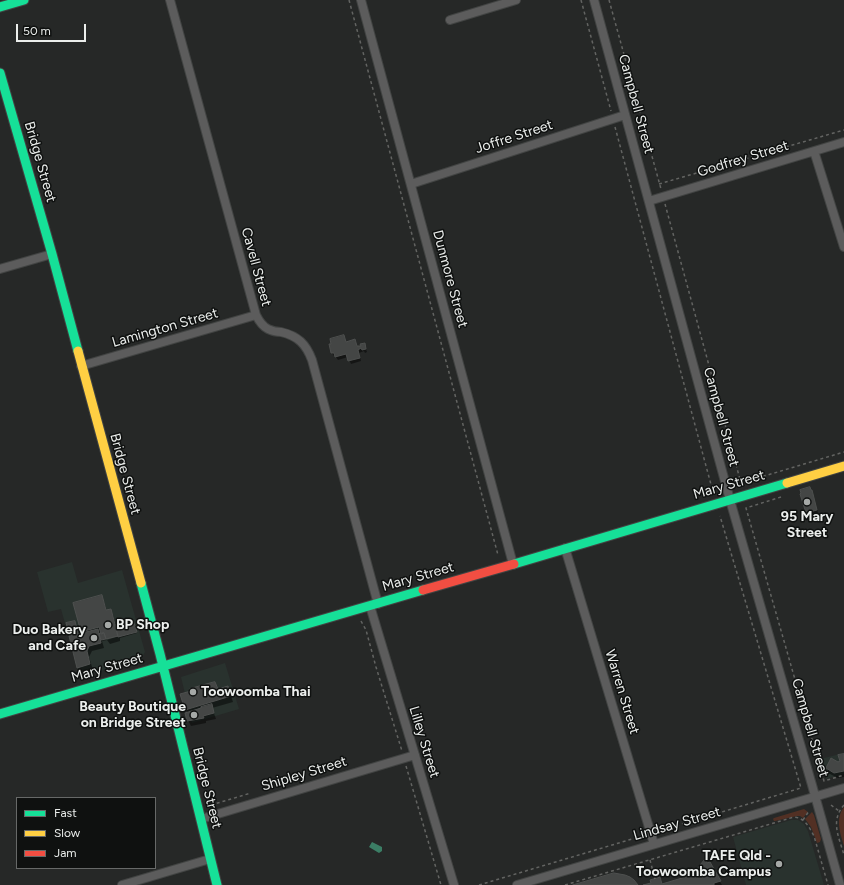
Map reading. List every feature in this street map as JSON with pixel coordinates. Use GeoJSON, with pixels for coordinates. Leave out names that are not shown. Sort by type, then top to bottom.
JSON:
{"type":"FeatureCollection","features":[{"type":"Feature","properties":{"kind":"street"},"geometry":{"type":"LineString","coordinates":[[0,7],[24,0]]}},
{"type":"Feature","properties":{"kind":"street","name":"Cavell Street"},"geometry":{"type":"LineString","coordinates":[[170,0],[256,316],[261,324],[268,329],[288,335],[302,342],[308,350],[312,360],[374,605]]}},
{"type":"Feature","properties":{"kind":"street","name":"Dunmore Street"},"geometry":{"type":"LineString","coordinates":[[361,0],[513,564]]}},
{"type":"Feature","properties":{"kind":"street"},"geometry":{"type":"LineString","coordinates":[[450,20],[516,0]]}},
{"type":"Feature","properties":{"kind":"street","name":"Campbell Street"},"geometry":{"type":"LineString","coordinates":[[594,0],[730,500],[840,885]]}},
{"type":"Feature","properties":{"kind":"street","name":"Bridge Street"},"geometry":{"type":"LineString","coordinates":[[0,73],[52,254],[163,667],[217,885]]}},
{"type":"Feature","properties":{"kind":"street","name":"Joffre Street"},"geometry":{"type":"LineString","coordinates":[[411,184],[625,115]]}},
{"type":"Feature","properties":{"kind":"street","name":"Godfrey Street"},"geometry":{"type":"LineString","coordinates":[[649,200],[844,142]]}},
{"type":"Feature","properties":{"kind":"street"},"geometry":{"type":"LineString","coordinates":[[814,151],[844,247]]}},
{"type":"Feature","properties":{"kind":"street"},"geometry":{"type":"LineString","coordinates":[[0,269],[52,254]]}},
{"type":"Feature","properties":{"kind":"street","name":"Lamington Street"},"geometry":{"type":"LineString","coordinates":[[82,366],[256,316]]}},
{"type":"Feature","properties":{"kind":"street","name":"Mary Street"},"geometry":{"type":"LineString","coordinates":[[0,714],[844,466]]}},
{"type":"Feature","properties":{"kind":"street","name":"Warren Street"},"geometry":{"type":"LineString","coordinates":[[565,548],[654,844]]}},
{"type":"Feature","properties":{"kind":"street","name":"Lilley Street"},"geometry":{"type":"LineString","coordinates":[[374,605],[415,755],[454,885]]}},
{"type":"Feature","properties":{"kind":"street","name":"Shipley Street"},"geometry":{"type":"LineString","coordinates":[[201,819],[415,755]]}},
{"type":"Feature","properties":{"kind":"street","name":"Lindsay Street"},"geometry":{"type":"LineString","coordinates":[[517,885],[844,788]]}},
{"type":"Feature","properties":{"kind":"street"},"geometry":{"type":"LineString","coordinates":[[122,885],[210,859]]}},
{"type":"Feature","properties":{"kind":"path"},"geometry":{"type":"LineString","coordinates":[[349,0],[498,555]]}},
{"type":"Feature","properties":{"kind":"path"},"geometry":{"type":"LineString","coordinates":[[581,0],[713,492]]}},
{"type":"Feature","properties":{"kind":"path"},"geometry":{"type":"LineString","coordinates":[[609,0],[741,483],[844,452]]}},
{"type":"Feature","properties":{"kind":"path"},"geometry":{"type":"LineString","coordinates":[[660,184],[844,130]]}},
{"type":"Feature","properties":{"kind":"path"},"geometry":{"type":"LineString","coordinates":[[746,508],[824,781],[844,775]]}},
{"type":"Feature","properties":{"kind":"path"},"geometry":{"type":"LineString","coordinates":[[479,885],[801,788],[720,516]]}},
{"type":"Feature","properties":{"kind":"path"},"geometry":{"type":"LineString","coordinates":[[211,805],[251,793]]}},
{"type":"Feature","properties":{"kind":"path"},"geometry":{"type":"LineString","coordinates":[[831,805],[839,810]]}},
{"type":"Feature","properties":{"kind":"path"},"geometry":{"type":"LineString","coordinates":[[844,805],[839,810],[836,818],[837,830],[844,855]]}},
{"type":"Feature","properties":{"kind":"path"},"geometry":{"type":"LineString","coordinates":[[803,820],[809,812]]}},
{"type":"Feature","properties":{"kind":"path"},"geometry":{"type":"LineString","coordinates":[[565,885],[794,817],[799,817],[807,824],[816,843],[828,885]]}},
{"type":"Feature","properties":{"kind":"path"},"geometry":{"type":"LineString","coordinates":[[650,860],[655,879]]}},
{"type":"Feature","properties":{"kind":"shaded area"},"geometry":{"type":"Polygon","coordinates":[[[72,562],[78,583],[122,570],[145,652],[141,659],[80,677],[61,609],[48,612],[37,572],[72,562]]]}},
{"type":"Feature","properties":{"kind":"shaded area"},"geometry":{"type":"Polygon","coordinates":[[[225,663],[239,709],[192,723],[181,677],[225,663]]]}},
{"type":"Feature","properties":{"kind":"shaded area"},"geometry":{"type":"Polygon","coordinates":[[[844,753],[844,774],[826,779],[820,759],[844,753]]]}},
{"type":"Feature","properties":{"kind":"shaded area"},"geometry":{"type":"Polygon","coordinates":[[[844,807],[844,846],[839,821],[844,807]]]}},
{"type":"Feature","properties":{"kind":"shaded area"},"geometry":{"type":"Polygon","coordinates":[[[804,809],[808,812],[803,818],[797,816],[775,821],[773,819],[774,818],[804,809]]]}},
{"type":"Feature","properties":{"kind":"shaded area"},"geometry":{"type":"Polygon","coordinates":[[[812,812],[821,839],[820,842],[817,843],[811,827],[805,819],[812,812]]]}},
{"type":"Feature","properties":{"kind":"shaded area","name":"TAFE Qld - Toowoomba Campus"},"geometry":{"type":"Polygon","coordinates":[[[791,820],[798,820],[804,824],[808,831],[824,885],[746,885],[733,837],[791,820]]]}},
{"type":"Feature","properties":{"kind":"shaded area"},"geometry":{"type":"Polygon","coordinates":[[[372,842],[382,847],[382,851],[379,853],[369,847],[372,842]]]}},
{"type":"Feature","properties":{"kind":"building"},"geometry":{"type":"Polygon","coordinates":[[[344,335],[346,342],[355,339],[357,346],[361,346],[360,344],[365,343],[366,349],[362,350],[361,348],[358,350],[360,358],[348,361],[346,354],[335,357],[334,353],[331,353],[329,344],[331,344],[330,339],[344,335]]]}},
{"type":"Feature","properties":{"kind":"building"},"geometry":{"type":"Polygon","coordinates":[[[810,487],[817,510],[806,513],[800,490],[810,487]]]}},
{"type":"Feature","properties":{"kind":"building"},"geometry":{"type":"Polygon","coordinates":[[[102,595],[106,610],[111,609],[118,636],[106,639],[104,633],[101,634],[99,627],[81,632],[73,603],[102,595]]]}},
{"type":"Feature","properties":{"kind":"building"},"geometry":{"type":"Polygon","coordinates":[[[133,620],[137,632],[118,637],[115,625],[133,620]]]}},
{"type":"Feature","properties":{"kind":"building"},"geometry":{"type":"Polygon","coordinates":[[[75,621],[78,634],[98,629],[101,643],[89,646],[87,651],[90,664],[77,668],[66,623],[75,621]]]}},
{"type":"Feature","properties":{"kind":"building"},"geometry":{"type":"Polygon","coordinates":[[[104,633],[106,639],[101,640],[99,634],[104,633]]]}},
{"type":"Feature","properties":{"kind":"building"},"geometry":{"type":"Polygon","coordinates":[[[215,682],[218,689],[228,686],[231,696],[185,710],[180,694],[191,691],[190,689],[215,682]]]}},
{"type":"Feature","properties":{"kind":"building"},"geometry":{"type":"Polygon","coordinates":[[[212,704],[214,713],[203,716],[204,718],[187,721],[185,713],[212,704]]]}},
{"type":"Feature","properties":{"kind":"building"},"geometry":{"type":"Polygon","coordinates":[[[844,754],[844,771],[834,773],[826,768],[831,758],[838,762],[840,761],[838,755],[844,754]]]}},
{"type":"Feature","properties":{"kind":"building"},"geometry":{"type":"Polygon","coordinates":[[[706,858],[707,863],[710,862],[721,881],[714,883],[714,885],[643,885],[651,883],[650,880],[660,877],[662,884],[692,875],[706,858]]]}},
{"type":"Feature","properties":{"kind":"building"},"geometry":{"type":"Polygon","coordinates":[[[614,873],[630,877],[638,885],[573,885],[614,873]]]}},
{"type":"Feature","properties":{"kind":"traffic: fast"},"geometry":{"type":"LineString","coordinates":[[0,7],[24,0]]}},
{"type":"Feature","properties":{"kind":"traffic: fast"},"geometry":{"type":"LineString","coordinates":[[0,73],[78,351]]}},
{"type":"Feature","properties":{"kind":"traffic: fast"},"geometry":{"type":"LineString","coordinates":[[514,564],[787,483]]}},
{"type":"Feature","properties":{"kind":"traffic: fast"},"geometry":{"type":"LineString","coordinates":[[141,583],[217,885]]}},
{"type":"Feature","properties":{"kind":"traffic: fast"},"geometry":{"type":"LineString","coordinates":[[0,714],[423,590]]}},
{"type":"Feature","properties":{"kind":"traffic: slow"},"geometry":{"type":"LineString","coordinates":[[78,351],[141,583]]}},
{"type":"Feature","properties":{"kind":"traffic: slow"},"geometry":{"type":"LineString","coordinates":[[787,483],[844,466]]}},
{"type":"Feature","properties":{"kind":"traffic: jam"},"geometry":{"type":"LineString","coordinates":[[423,590],[514,564]]}},
{"type":"Feature","properties":{"kind":"place","name":"95 Mary Street"},"geometry":{"type":"Point","coordinates":[807,502]}},
{"type":"Feature","properties":{"kind":"place","name":"BP Shop"},"geometry":{"type":"Point","coordinates":[108,625]}},
{"type":"Feature","properties":{"kind":"place","name":"Duo Bakery and Cafe"},"geometry":{"type":"Point","coordinates":[94,638]}},
{"type":"Feature","properties":{"kind":"place","name":"Toowoomba Thai"},"geometry":{"type":"Point","coordinates":[193,692]}},
{"type":"Feature","properties":{"kind":"place","name":"Beauty Boutique on Bridge Street"},"geometry":{"type":"Point","coordinates":[194,715]}},
{"type":"Feature","properties":{"kind":"place","name":"TAFE Qld - Toowoomba Campus"},"geometry":{"type":"Point","coordinates":[779,864]}}]}
